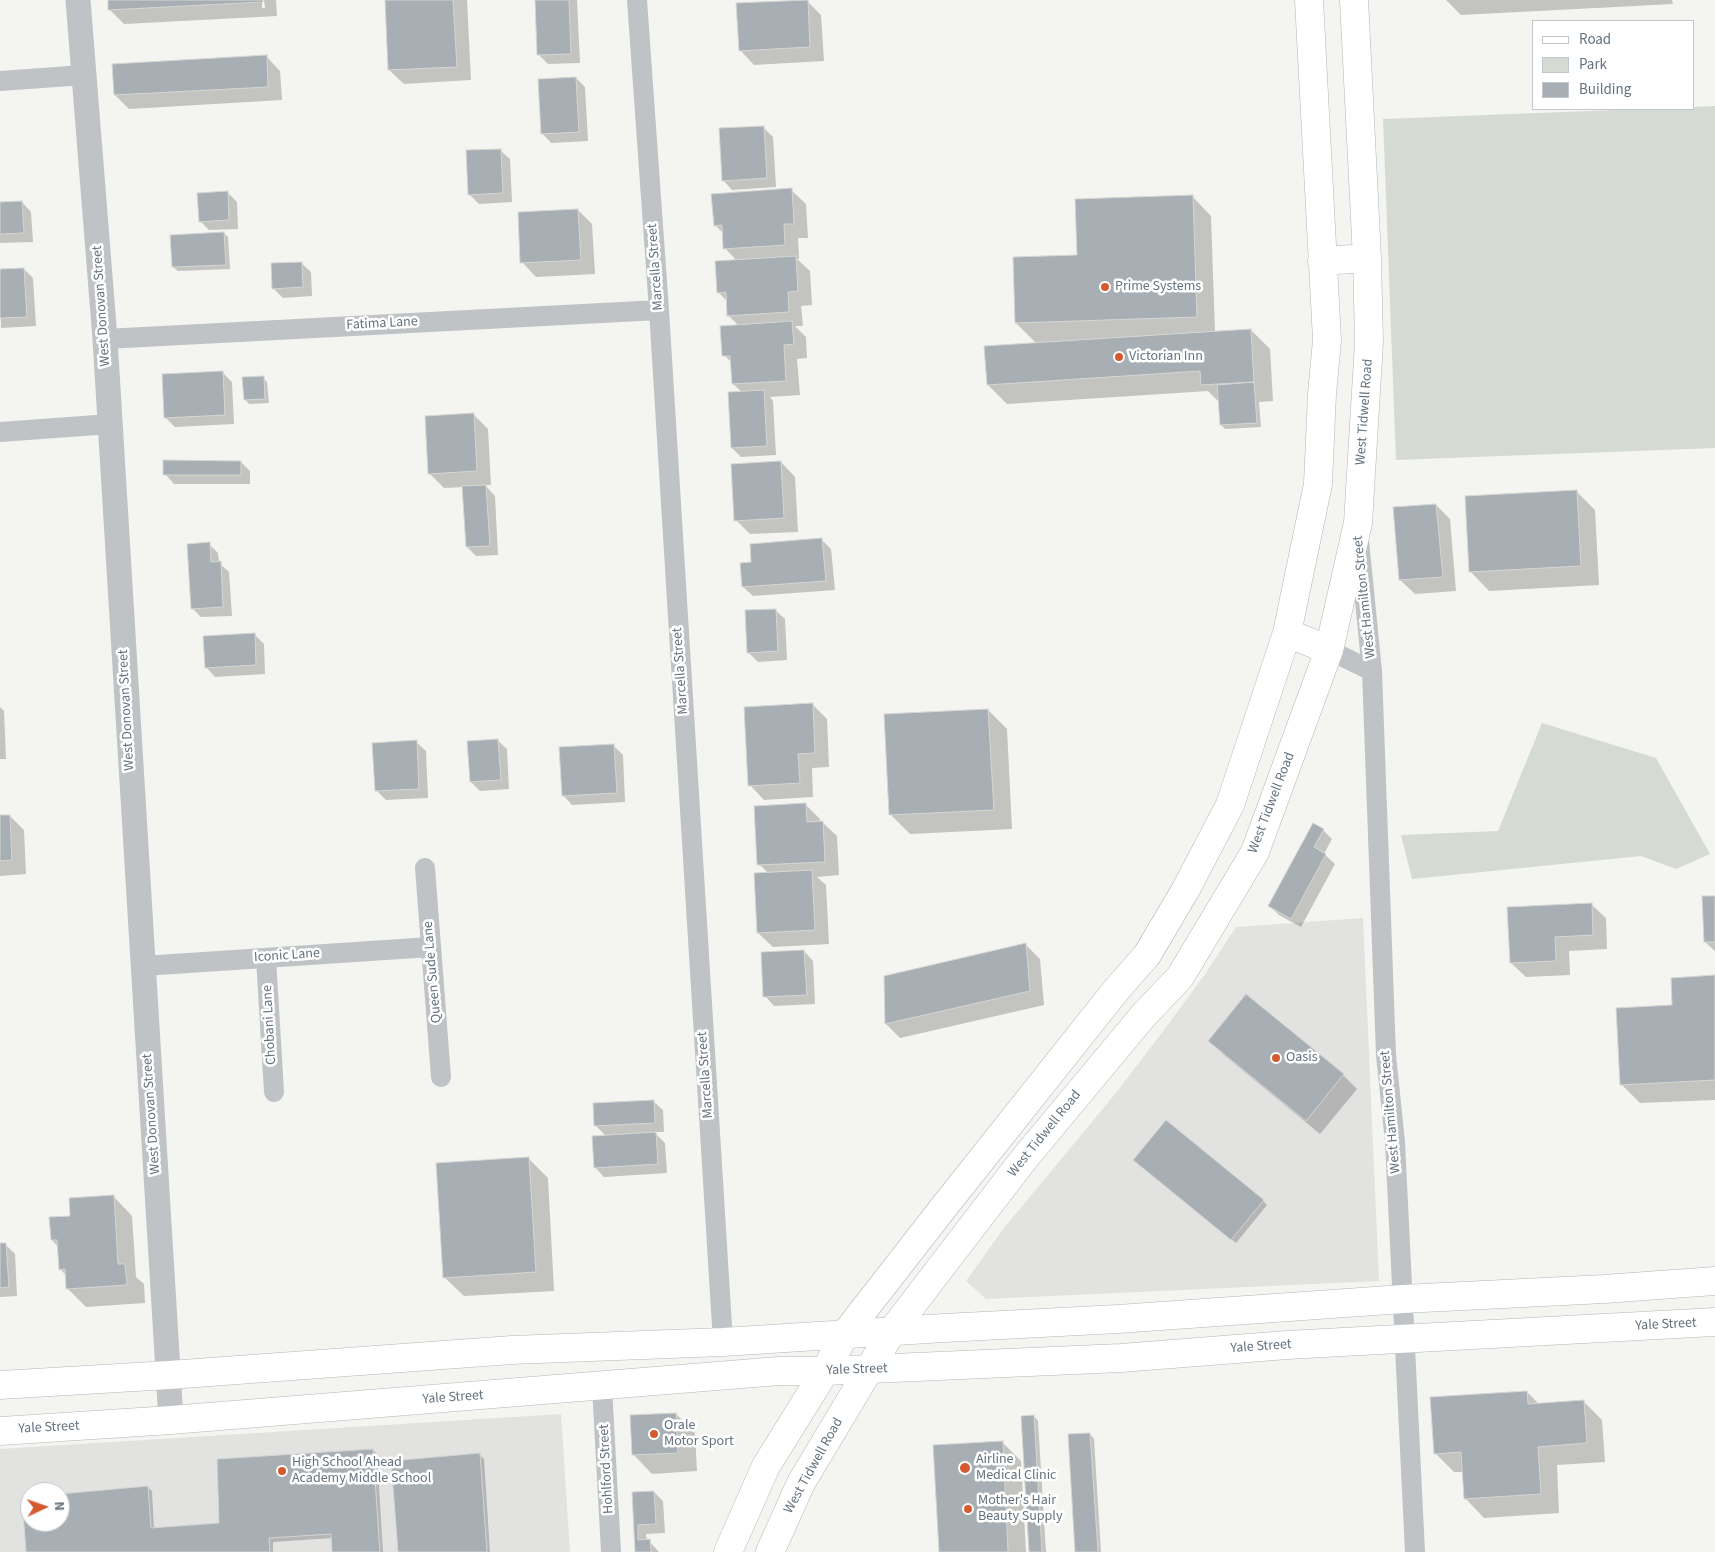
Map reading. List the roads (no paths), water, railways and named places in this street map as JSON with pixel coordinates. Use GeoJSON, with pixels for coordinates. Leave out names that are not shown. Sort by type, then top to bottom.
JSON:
{"type":"FeatureCollection","features":[{"type":"Feature","properties":{"kind":"main road"},"geometry":{"type":"LineString","coordinates":[[728,1552],[766,1466],[826,1371],[845,1334],[946,1202],[1146,955],[1186,889],[1230,805],[1287,633],[1318,484],[1322,394],[1327,340],[1309,0]]}},
{"type":"Feature","properties":{"kind":"main road","name":"West Tidwell Road"},"geometry":{"type":"LineString","coordinates":[[770,1552],[801,1483],[892,1331],[1024,1159],[1144,1016],[1180,977],[1255,852],[1329,650],[1358,523],[1369,342],[1367,258],[1354,0]]}},
{"type":"Feature","properties":{"kind":"main road"},"geometry":{"type":"LineString","coordinates":[[1322,261],[1367,258]]}},
{"type":"Feature","properties":{"kind":"main road"},"geometry":{"type":"LineString","coordinates":[[1287,633],[1329,650]]}},
{"type":"Feature","properties":{"kind":"main road"},"geometry":{"type":"LineString","coordinates":[[1117,989],[1144,1016]]}},
{"type":"Feature","properties":{"kind":"main road"},"geometry":{"type":"LineString","coordinates":[[0,1385],[169,1375],[512,1350],[723,1342],[892,1331],[1118,1320],[1403,1299],[1604,1289],[1715,1281]]}},
{"type":"Feature","properties":{"kind":"main road"},"geometry":{"type":"LineString","coordinates":[[1118,1320],[1121,1358]]}},
{"type":"Feature","properties":{"kind":"main road","name":"Yale Street"},"geometry":{"type":"LineString","coordinates":[[0,1431],[171,1420],[778,1371],[869,1370],[1121,1358],[1286,1345],[1715,1322]]}},
{"type":"Feature","properties":{"kind":"street","name":"West Donovan Street"},"geometry":{"type":"LineString","coordinates":[[78,0],[105,339],[171,1420]]}},
{"type":"Feature","properties":{"kind":"street","name":"Marcella Street"},"geometry":{"type":"LineString","coordinates":[[637,0],[659,310],[723,1342]]}},
{"type":"Feature","properties":{"kind":"street"},"geometry":{"type":"LineString","coordinates":[[0,80],[84,75]]}},
{"type":"Feature","properties":{"kind":"street","name":"Fatima Lane"},"geometry":{"type":"LineString","coordinates":[[105,339],[659,310]]}},
{"type":"Feature","properties":{"kind":"street"},"geometry":{"type":"LineString","coordinates":[[0,432],[110,424]]}},
{"type":"Feature","properties":{"kind":"street","name":"West Hamilton Street"},"geometry":{"type":"LineString","coordinates":[[1358,523],[1372,671],[1386,1055],[1395,1142],[1415,1552]]}},
{"type":"Feature","properties":{"kind":"street","name":"West Hamilton Street"},"geometry":{"type":"LineString","coordinates":[[1329,650],[1372,671]]}},
{"type":"Feature","properties":{"kind":"street","name":"Queen Sude Lane"},"geometry":{"type":"LineString","coordinates":[[425,868],[441,1077]]}},
{"type":"Feature","properties":{"kind":"street","name":"Iconic Lane"},"geometry":{"type":"LineString","coordinates":[[143,966],[431,947]]}},
{"type":"Feature","properties":{"kind":"street","name":"Chobani Lane"},"geometry":{"type":"LineString","coordinates":[[266,958],[274,1092]]}},
{"type":"Feature","properties":{"kind":"street","name":"Hohlford Street"},"geometry":{"type":"LineString","coordinates":[[602,1386],[611,1552]]}},
{"type":"Feature","properties":{"kind":"place","name":"Prime Systems"},"geometry":{"type":"Point","coordinates":[1105,287]}},
{"type":"Feature","properties":{"kind":"place","name":"Victorian Inn"},"geometry":{"type":"Point","coordinates":[1119,357]}},
{"type":"Feature","properties":{"kind":"place","name":"Oasis"},"geometry":{"type":"Point","coordinates":[1276,1058]}},
{"type":"Feature","properties":{"kind":"place","name":"Orale Motor Sport"},"geometry":{"type":"Point","coordinates":[654,1434]}},
{"type":"Feature","properties":{"kind":"place","name":"Airline Medical Clinic"},"geometry":{"type":"Point","coordinates":[965,1468]}},
{"type":"Feature","properties":{"kind":"place","name":"High School Ahead Academy Middle School"},"geometry":{"type":"Point","coordinates":[282,1471]}},
{"type":"Feature","properties":{"kind":"place","name":"Mother's Hair Beauty Supply"},"geometry":{"type":"Point","coordinates":[968,1509]}}]}
